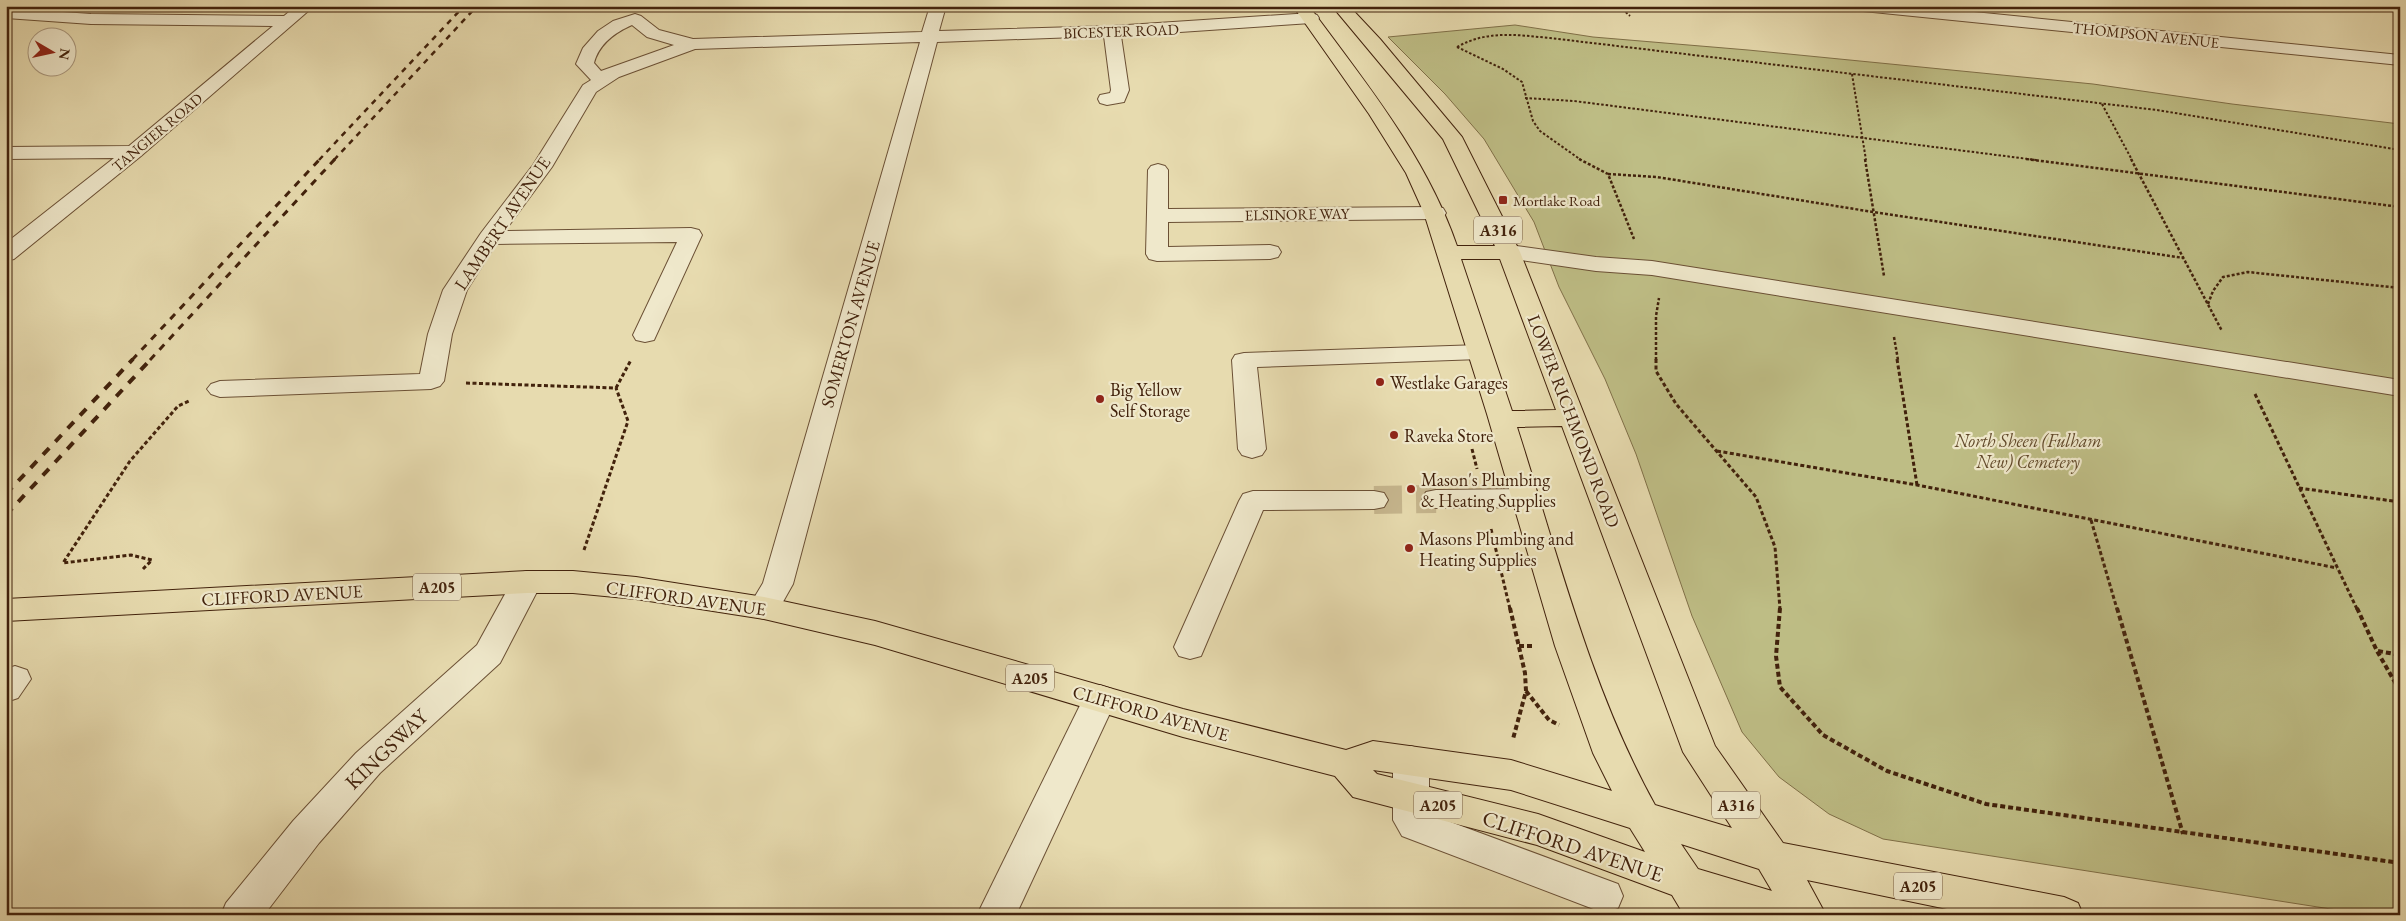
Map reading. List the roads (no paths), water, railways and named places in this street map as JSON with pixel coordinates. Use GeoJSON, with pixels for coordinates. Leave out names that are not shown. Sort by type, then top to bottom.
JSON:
{"type":"FeatureCollection","features":[{"type":"Feature","properties":{"kind":"highway","name":"LOWER RICHMOND ROAD"},"geometry":{"type":"LineString","coordinates":[[1340,6],[1374,43],[1452,137],[1509,252],[1700,752],[1772,857]]}},
{"type":"Feature","properties":{"kind":"highway"},"geometry":{"type":"LineString","coordinates":[[1306,12],[1406,158],[1435,213],[1502,419],[1575,658],[1610,753],[1642,815],[1683,882],[1795,915]]}},
{"type":"Feature","properties":{"kind":"highway"},"geometry":{"type":"LineString","coordinates":[[1448,254],[1509,252]]}},
{"type":"Feature","properties":{"kind":"highway"},"geometry":{"type":"LineString","coordinates":[[1502,419],[1573,418]]}},
{"type":"Feature","properties":{"kind":"highway","name":"CLIFFORD AVENUE"},"geometry":{"type":"LineString","coordinates":[[6,610],[527,582],[574,582],[636,588],[764,608],[875,633],[1182,723],[1346,765],[1366,786],[1538,830],[1683,882],[1706,915]]}},
{"type":"Feature","properties":{"kind":"highway","name":"A205"},"geometry":{"type":"LineString","coordinates":[[1346,765],[1373,755],[1511,775],[1642,815]]}},
{"type":"Feature","properties":{"kind":"highway"},"geometry":{"type":"LineString","coordinates":[[1642,815],[1772,857]]}},
{"type":"Feature","properties":{"kind":"highway","name":"A316"},"geometry":{"type":"LineString","coordinates":[[1772,857],[1808,915]]}},
{"type":"Feature","properties":{"kind":"highway","name":"A205"},"geometry":{"type":"LineString","coordinates":[[1772,857],[2064,915]]}},
{"type":"Feature","properties":{"kind":"street","name":"TANGIER ROAD"},"geometry":{"type":"LineString","coordinates":[[6,254],[134,152],[306,6]]}},
{"type":"Feature","properties":{"kind":"street"},"geometry":{"type":"LineString","coordinates":[[930,37],[938,6]]}},
{"type":"Feature","properties":{"kind":"street","name":"THOMPSON AVENUE"},"geometry":{"type":"LineString","coordinates":[[1863,6],[2400,60]]}},
{"type":"Feature","properties":{"kind":"street","name":"BICESTER ROAD"},"geometry":{"type":"LineString","coordinates":[[795,41],[1112,32],[1230,26],[1306,12]]}},
{"type":"Feature","properties":{"kind":"street"},"geometry":{"type":"LineString","coordinates":[[6,13],[101,20],[288,22]]}},
{"type":"Feature","properties":{"kind":"street","name":"LAMBERT AVENUE"},"geometry":{"type":"LineString","coordinates":[[602,78],[595,75],[585,64],[586,55],[615,26],[637,13],[640,26],[650,32],[693,44]]}},
{"type":"Feature","properties":{"kind":"street"},"geometry":{"type":"LineString","coordinates":[[1106,99],[1116,98],[1120,90],[1112,32]]}},
{"type":"Feature","properties":{"kind":"street","name":"SOMERTON AVENUE"},"geometry":{"type":"LineString","coordinates":[[764,608],[778,584],[930,37]]}},
{"type":"Feature","properties":{"kind":"street","name":"LAMBERT AVENUE"},"geometry":{"type":"LineString","coordinates":[[220,389],[431,381],[440,334],[455,290],[489,238],[542,167],[589,89],[602,78],[631,65],[693,44],[795,41]]}},
{"type":"Feature","properties":{"kind":"street"},"geometry":{"type":"LineString","coordinates":[[6,153],[134,152]]}},
{"type":"Feature","properties":{"kind":"street"},"geometry":{"type":"LineString","coordinates":[[1158,170],[1159,216],[1157,254],[1270,252]]}},
{"type":"Feature","properties":{"kind":"street","name":"ELSINORE WAY"},"geometry":{"type":"LineString","coordinates":[[1159,216],[1435,213]]}},
{"type":"Feature","properties":{"kind":"street"},"geometry":{"type":"LineString","coordinates":[[489,238],[691,235],[646,335]]}},
{"type":"Feature","properties":{"kind":"street"},"geometry":{"type":"LineString","coordinates":[[1509,252],[1596,264],[1652,268],[2240,364],[2400,388]]}},
{"type":"Feature","properties":{"kind":"street"},"geometry":{"type":"LineString","coordinates":[[1252,449],[1244,360],[1480,352]]}},
{"type":"Feature","properties":{"kind":"street"},"geometry":{"type":"LineString","coordinates":[[1436,499],[1526,498]]}},
{"type":"Feature","properties":{"kind":"street"},"geometry":{"type":"LineString","coordinates":[[1190,647],[1253,501],[1374,500]]}},
{"type":"Feature","properties":{"kind":"street","name":"KINGSWAY"},"geometry":{"type":"LineString","coordinates":[[240,915],[306,832],[368,763],[489,654],[527,582]]}},
{"type":"Feature","properties":{"kind":"street"},"geometry":{"type":"LineString","coordinates":[[996,915],[1084,727],[1100,698]]}},
{"type":"Feature","properties":{"kind":"street"},"geometry":{"type":"LineString","coordinates":[[1411,760],[1411,820],[1422,829],[1604,896]]}},
{"type":"Feature","properties":{"kind":"tunnel"},"geometry":{"type":"LineString","coordinates":[[1374,500],[1436,499]]}},
{"type":"Feature","properties":{"kind":"railway"},"geometry":{"type":"LineString","coordinates":[[319,160],[464,6]]}},
{"type":"Feature","properties":{"kind":"railway"},"geometry":{"type":"LineString","coordinates":[[334,160],[477,6]]}},
{"type":"Feature","properties":{"kind":"railway"},"geometry":{"type":"LineString","coordinates":[[132,360],[320,159]]}},
{"type":"Feature","properties":{"kind":"railway"},"geometry":{"type":"LineString","coordinates":[[150,360],[335,159]]}},
{"type":"Feature","properties":{"kind":"railway"},"geometry":{"type":"LineString","coordinates":[[6,494],[133,359]]}},
{"type":"Feature","properties":{"kind":"railway"},"geometry":{"type":"LineString","coordinates":[[6,515],[151,359]]}},
{"type":"Feature","properties":{"kind":"place","name":"Mortlake Road"},"geometry":{"type":"Point","coordinates":[1503,200]}},
{"type":"Feature","properties":{"kind":"place","name":"Westlake Garages"},"geometry":{"type":"Point","coordinates":[1380,382]}},
{"type":"Feature","properties":{"kind":"place","name":"Big Yellow Self Storage"},"geometry":{"type":"Point","coordinates":[1100,399]}},
{"type":"Feature","properties":{"kind":"place","name":"Raveka Store"},"geometry":{"type":"Point","coordinates":[1394,435]}},
{"type":"Feature","properties":{"kind":"place","name":"Mason's Plumbing & Heating Supplies"},"geometry":{"type":"Point","coordinates":[1411,489]}},
{"type":"Feature","properties":{"kind":"place","name":"Masons Plumbing and Heating Supplies"},"geometry":{"type":"Point","coordinates":[1409,548]}},
{"type":"Feature","properties":{"kind":"park label","name":"North Sheen (Fulham New) Cemetery"},"geometry":{"type":"Point","coordinates":[2028,450]}}]}
